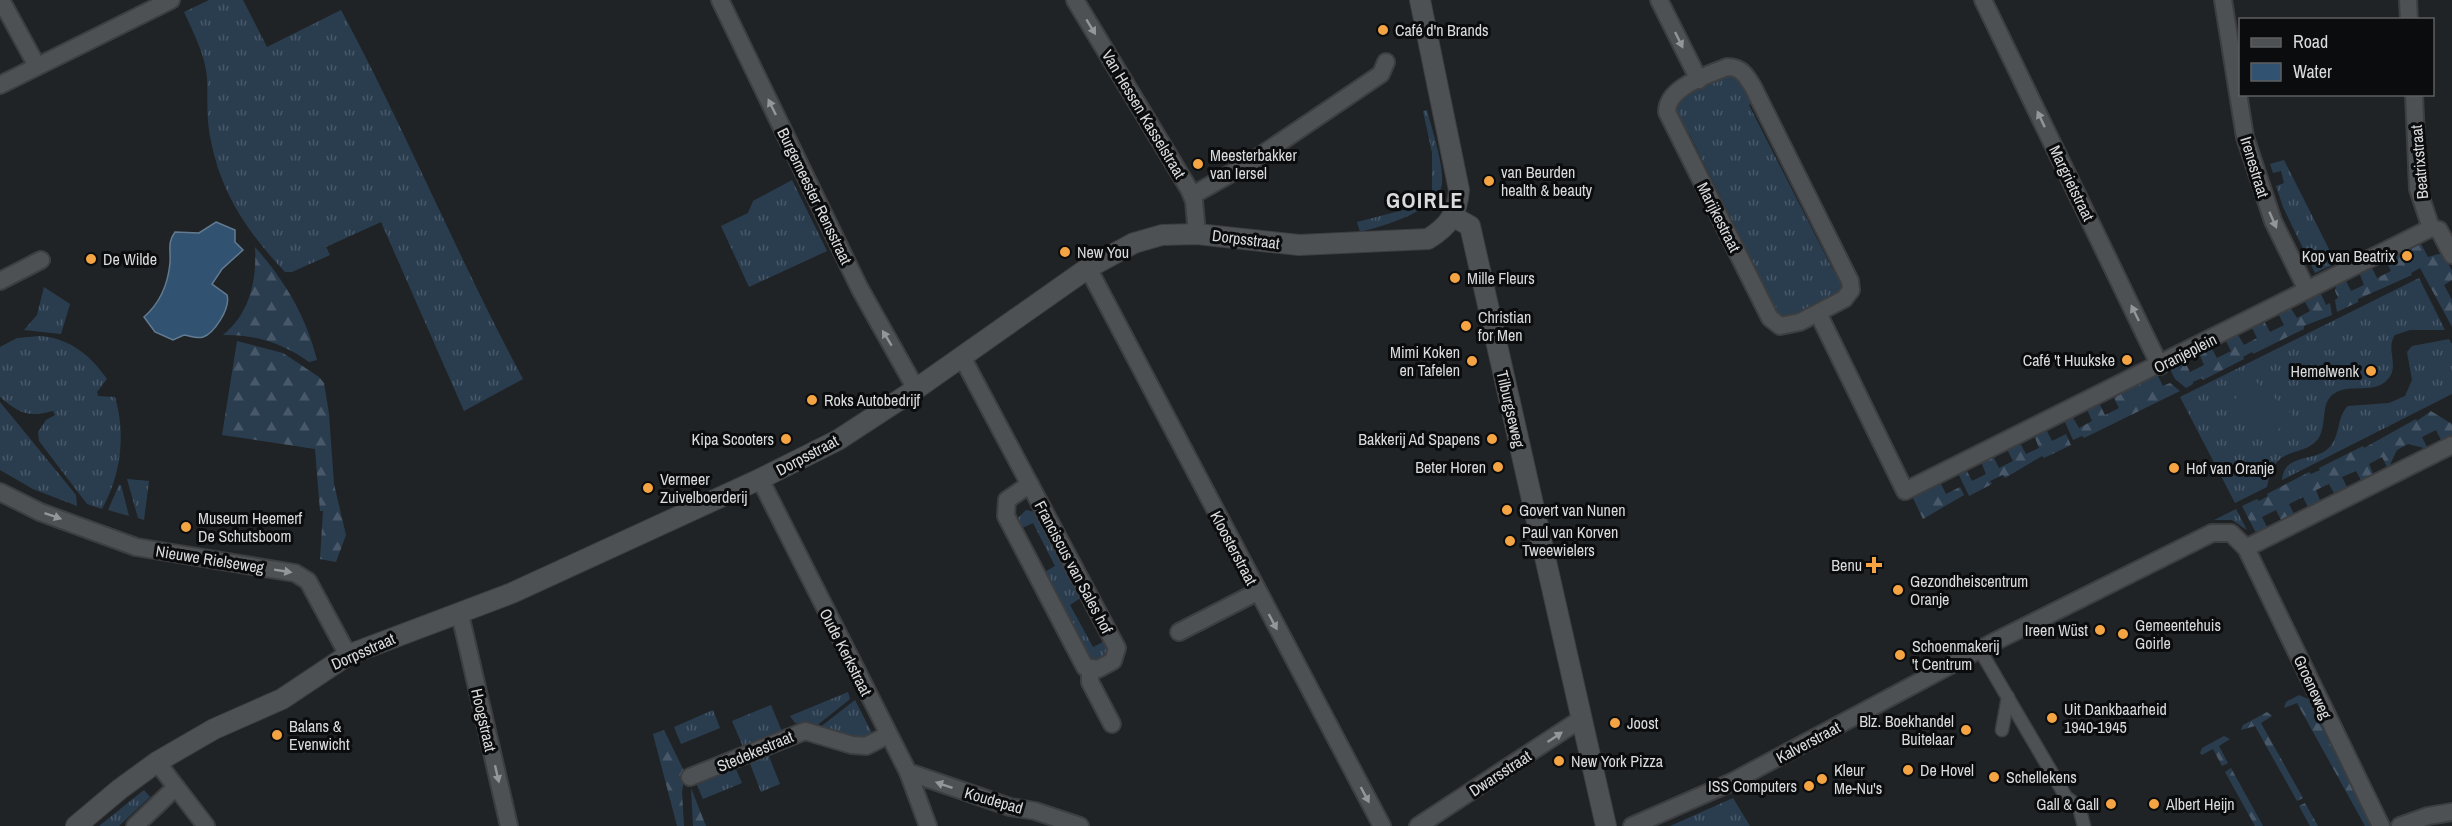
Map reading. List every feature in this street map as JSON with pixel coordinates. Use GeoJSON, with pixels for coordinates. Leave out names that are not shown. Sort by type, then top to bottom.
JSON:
{"type":"FeatureCollection","features":[{"type":"Feature","properties":{"kind":"street"},"geometry":{"type":"LineString","coordinates":[[1,0],[37,66]]}},
{"type":"Feature","properties":{"kind":"street"},"geometry":{"type":"LineString","coordinates":[[0,85],[171,0]]}},
{"type":"Feature","properties":{"kind":"street","name":"Burgemeester Rensstraat"},"geometry":{"type":"LineString","coordinates":[[720,0],[860,289],[916,389]]}},
{"type":"Feature","properties":{"kind":"street","name":"Van Hessen Kasselstraat"},"geometry":{"type":"LineString","coordinates":[[1075,0],[1193,195],[1197,234]]}},
{"type":"Feature","properties":{"kind":"street"},"geometry":{"type":"LineString","coordinates":[[1419,0],[1459,190],[1454,217]]}},
{"type":"Feature","properties":{"kind":"street"},"geometry":{"type":"LineString","coordinates":[[1659,0],[1699,80]]}},
{"type":"Feature","properties":{"kind":"street","name":"Margrietstraat"},"geometry":{"type":"LineString","coordinates":[[1983,0],[2160,366]]}},
{"type":"Feature","properties":{"kind":"street","name":"Irenestraat"},"geometry":{"type":"LineString","coordinates":[[2223,0],[2239,87]]}},
{"type":"Feature","properties":{"kind":"street"},"geometry":{"type":"LineString","coordinates":[[2408,0],[2409,18]]}},
{"type":"Feature","properties":{"kind":"street"},"geometry":{"type":"LineString","coordinates":[[1193,195],[1251,162],[1381,74],[1386,62]]}},
{"type":"Feature","properties":{"kind":"street","name":"Marijkestraat"},"geometry":{"type":"LineString","coordinates":[[1727,68],[1736,68],[1745,75],[1753,87],[1850,281],[1851,290],[1844,298],[1818,313],[1791,326],[1780,326],[1765,309],[1667,112],[1667,103],[1673,94],[1727,68]]}},
{"type":"Feature","properties":{"kind":"street","name":"Irenestraat"},"geometry":{"type":"LineString","coordinates":[[2241,96],[2245,136],[2269,212],[2307,290]]}},
{"type":"Feature","properties":{"kind":"street","name":"Beatrixstraat"},"geometry":{"type":"LineString","coordinates":[[2414,96],[2418,189],[2431,228]]}},
{"type":"Feature","properties":{"kind":"street","name":"Dorpsstraat"},"geometry":{"type":"LineString","coordinates":[[76,826],[157,762],[214,729],[282,699],[348,655],[512,593],[760,479],[838,440],[916,389],[1088,268],[1134,243],[1162,236],[1197,234],[1299,245],[1410,241],[1428,239],[1444,229],[1454,217]]}},
{"type":"Feature","properties":{"kind":"street","name":"Tilburgseweg"},"geometry":{"type":"LineString","coordinates":[[1454,217],[1470,226],[1606,826]]}},
{"type":"Feature","properties":{"kind":"street"},"geometry":{"type":"LineString","coordinates":[[2431,228],[2439,230],[2452,255]]}},
{"type":"Feature","properties":{"kind":"street","name":"Oranjeplein"},"geometry":{"type":"LineString","coordinates":[[1818,313],[1905,491],[2160,366],[2431,228]]}},
{"type":"Feature","properties":{"kind":"street"},"geometry":{"type":"LineString","coordinates":[[0,280],[41,260]]}},
{"type":"Feature","properties":{"kind":"street","name":"Kloosterstraat"},"geometry":{"type":"LineString","coordinates":[[1088,268],[1382,826]]}},
{"type":"Feature","properties":{"kind":"street","name":"Franciscus van Sales hof"},"geometry":{"type":"LineString","coordinates":[[962,357],[1030,484],[1117,648],[1113,661],[1098,669],[1085,667],[1005,516],[1007,500],[1030,484]]}},
{"type":"Feature","properties":{"kind":"street"},"geometry":{"type":"LineString","coordinates":[[2084,826],[2079,807],[2066,797],[1980,650],[2212,533],[2230,533],[2246,548],[2452,445]]}},
{"type":"Feature","properties":{"kind":"street","name":"Oude Kerkstraat"},"geometry":{"type":"LineString","coordinates":[[760,479],[908,772],[928,826]]}},
{"type":"Feature","properties":{"kind":"street","name":"Nieuwe Rielseweg"},"geometry":{"type":"LineString","coordinates":[[0,492],[40,512],[123,543],[295,573],[308,581],[348,655]]}},
{"type":"Feature","properties":{"kind":"street","name":"Groeneweg"},"geometry":{"type":"LineString","coordinates":[[2246,548],[2381,826]]}},
{"type":"Feature","properties":{"kind":"street"},"geometry":{"type":"LineString","coordinates":[[1179,632],[1257,592]]}},
{"type":"Feature","properties":{"kind":"street","name":"Hoogstraat"},"geometry":{"type":"LineString","coordinates":[[460,614],[509,826]]}},
{"type":"Feature","properties":{"kind":"street","name":"Kalverstraat"},"geometry":{"type":"LineString","coordinates":[[1632,826],[1730,783],[1980,650]]}},
{"type":"Feature","properties":{"kind":"street","name":"Franciscus van Sales hof"},"geometry":{"type":"LineString","coordinates":[[1090,669],[1090,682],[1112,724]]}},
{"type":"Feature","properties":{"kind":"street"},"geometry":{"type":"LineString","coordinates":[[2002,730],[2008,697]]}},
{"type":"Feature","properties":{"kind":"street","name":"Dwarsstraat"},"geometry":{"type":"LineString","coordinates":[[1418,826],[1581,719]]}},
{"type":"Feature","properties":{"kind":"street","name":"Stedekestraat"},"geometry":{"type":"LineString","coordinates":[[690,777],[804,731],[852,746],[866,746],[888,735]]}},
{"type":"Feature","properties":{"kind":"street"},"geometry":{"type":"LineString","coordinates":[[157,762],[206,826]]}},
{"type":"Feature","properties":{"kind":"street","name":"Koudepad"},"geometry":{"type":"LineString","coordinates":[[908,772],[1010,807],[1035,811],[1080,826]]}},
{"type":"Feature","properties":{"kind":"street"},"geometry":{"type":"LineString","coordinates":[[135,826],[176,787]]}},
{"type":"Feature","properties":{"kind":"street"},"geometry":{"type":"LineString","coordinates":[[2072,826],[2079,807]]}},
{"type":"Feature","properties":{"kind":"street"},"geometry":{"type":"LineString","coordinates":[[2400,826],[2452,812]]}},
{"type":"Feature","properties":{"kind":"green space"},"geometry":{"type":"Polygon","coordinates":[[[209,0],[243,0],[267,47],[341,10],[523,379],[464,411],[381,222],[326,247],[330,255],[292,272],[285,272],[260,243],[229,196],[211,141],[208,125],[206,68],[184,12],[209,0]]]}},
{"type":"Feature","properties":{"kind":"green space"},"geometry":{"type":"Polygon","coordinates":[[[1730,76],[1739,79],[1754,102],[1749,105],[1833,270],[1839,268],[1843,282],[1837,295],[1797,316],[1779,316],[1762,291],[1766,289],[1689,133],[1684,136],[1674,109],[1684,97],[1699,87],[1730,76]]]}},
{"type":"Feature","properties":{"kind":"green space"},"geometry":{"type":"Polygon","coordinates":[[[1427,110],[1441,167],[1442,184],[1438,194],[1431,202],[1408,216],[1360,232],[1357,222],[1415,207],[1432,196],[1432,153],[1423,111],[1427,110]]]}},
{"type":"Feature","properties":{"kind":"green space"},"geometry":{"type":"Polygon","coordinates":[[[2284,160],[2336,263],[2315,273],[2283,207],[2276,186],[2284,183],[2281,171],[2273,173],[2270,164],[2284,160]]]}},
{"type":"Feature","properties":{"kind":"green space"},"geometry":{"type":"Polygon","coordinates":[[[792,180],[827,251],[749,287],[721,226],[748,213],[753,201],[792,180]]]}},
{"type":"Feature","properties":{"kind":"green space"},"geometry":{"type":"Polygon","coordinates":[[[2420,242],[2428,257],[2443,253],[2452,271],[2452,280],[2444,285],[2452,300],[2452,327],[2420,268],[2411,273],[2412,275],[2358,299],[2358,302],[2337,312],[2335,300],[2338,298],[2335,291],[2337,283],[2345,279],[2351,291],[2364,285],[2359,272],[2371,266],[2377,278],[2391,271],[2385,259],[2420,242]]]}},
{"type":"Feature","properties":{"kind":"green space"},"geometry":{"type":"Polygon","coordinates":[[[255,247],[276,273],[293,300],[307,329],[317,360],[309,362],[290,350],[258,338],[223,335],[240,317],[250,296],[255,272],[255,247]]]}},
{"type":"Feature","properties":{"kind":"green space"},"geometry":{"type":"Polygon","coordinates":[[[2419,278],[2445,330],[2410,330],[2395,335],[2391,346],[2393,369],[2388,379],[2376,387],[2341,390],[2330,397],[2318,439],[2304,449],[2282,457],[2271,473],[2267,487],[2235,503],[2180,397],[2419,278]]]}},
{"type":"Feature","properties":{"kind":"green space"},"geometry":{"type":"Polygon","coordinates":[[[44,287],[70,304],[61,334],[24,330],[37,315],[44,287]]]}},
{"type":"Feature","properties":{"kind":"green space"},"geometry":{"type":"Polygon","coordinates":[[[2320,292],[2326,305],[2330,303],[2332,315],[2304,326],[2304,329],[2253,354],[2252,352],[2243,357],[2244,359],[2203,380],[2202,378],[2193,382],[2186,388],[2175,379],[2169,367],[2184,360],[2190,372],[2204,365],[2199,353],[2211,347],[2217,358],[2231,351],[2225,339],[2237,333],[2244,345],[2257,338],[2251,326],[2264,321],[2270,332],[2284,325],[2278,313],[2290,307],[2297,318],[2310,311],[2304,300],[2320,292]]]}},
{"type":"Feature","properties":{"kind":"green space"},"geometry":{"type":"Polygon","coordinates":[[[41,336],[62,341],[87,356],[107,379],[97,392],[98,396],[115,397],[120,426],[120,455],[114,482],[102,509],[87,504],[39,441],[38,432],[46,420],[55,415],[53,411],[37,414],[24,413],[0,397],[0,347],[17,338],[41,336]]]}},
{"type":"Feature","properties":{"kind":"green space"},"geometry":{"type":"Polygon","coordinates":[[[2449,339],[2452,344],[2452,394],[2282,480],[2287,466],[2319,454],[2330,446],[2334,441],[2341,417],[2348,406],[2389,403],[2405,396],[2412,380],[2407,352],[2412,346],[2449,339]]]}},
{"type":"Feature","properties":{"kind":"green space"},"geometry":{"type":"Polygon","coordinates":[[[237,341],[283,353],[319,377],[324,383],[329,414],[334,484],[346,535],[336,562],[320,559],[323,511],[320,511],[315,449],[222,435],[237,341]]]}},
{"type":"Feature","properties":{"kind":"green space"},"geometry":{"type":"Polygon","coordinates":[[[2157,374],[2163,386],[2170,383],[2180,391],[2084,438],[2082,436],[2073,440],[2064,420],[2072,416],[2079,428],[2092,421],[2087,409],[2099,403],[2105,415],[2119,408],[2113,396],[2157,374]]]}},
{"type":"Feature","properties":{"kind":"green space"},"geometry":{"type":"Polygon","coordinates":[[[2253,379],[2292,414],[2268,441],[2229,406],[2253,379]]]}},
{"type":"Feature","properties":{"kind":"green space"},"geometry":{"type":"Polygon","coordinates":[[[0,402],[76,495],[77,506],[33,489],[0,470],[0,402]]]}},
{"type":"Feature","properties":{"kind":"green space"},"geometry":{"type":"Polygon","coordinates":[[[2431,411],[2452,424],[2452,437],[2442,442],[2436,430],[2422,437],[2428,449],[2408,444],[2397,450],[2388,469],[2382,457],[2369,464],[2374,476],[2362,482],[2356,471],[2342,477],[2348,489],[2335,495],[2329,484],[2316,490],[2321,503],[2309,509],[2303,497],[2289,504],[2295,516],[2282,522],[2276,510],[2262,517],[2268,529],[2257,535],[2242,506],[2257,499],[2259,501],[2268,496],[2267,494],[2309,472],[2311,474],[2363,446],[2364,448],[2416,419],[2417,421],[2431,411]]]}},
{"type":"Feature","properties":{"kind":"green space"},"geometry":{"type":"Polygon","coordinates":[[[2046,429],[2052,441],[2066,434],[2071,445],[2044,458],[2042,456],[2005,478],[2003,475],[1990,481],[1992,484],[1969,496],[1958,473],[1966,469],[1972,481],[1986,474],[1981,462],[1993,456],[1999,468],[2013,461],[2007,449],[2020,443],[2026,454],[2039,448],[2034,435],[2046,429]]]}},
{"type":"Feature","properties":{"kind":"green space"},"geometry":{"type":"Polygon","coordinates":[[[127,479],[149,481],[144,520],[138,518],[127,479]]]}},
{"type":"Feature","properties":{"kind":"green space"},"geometry":{"type":"Polygon","coordinates":[[[1940,482],[1946,494],[1960,487],[1964,495],[1923,519],[1912,496],[1940,482]]]}},
{"type":"Feature","properties":{"kind":"green space"},"geometry":{"type":"Polygon","coordinates":[[[121,485],[129,516],[108,510],[121,485]]]}},
{"type":"Feature","properties":{"kind":"green space"},"geometry":{"type":"Polygon","coordinates":[[[2236,509],[2247,530],[2232,520],[2214,520],[2236,509]]]}},
{"type":"Feature","properties":{"kind":"green space"},"geometry":{"type":"Polygon","coordinates":[[[1026,510],[1035,512],[1082,597],[1070,605],[1093,647],[1105,641],[1108,649],[1102,657],[1097,659],[1087,655],[1043,573],[1055,566],[1033,523],[1020,529],[1018,518],[1026,510]]]}},
{"type":"Feature","properties":{"kind":"green space"},"geometry":{"type":"Polygon","coordinates":[[[848,692],[850,699],[815,727],[795,723],[790,716],[848,692]]]}},
{"type":"Feature","properties":{"kind":"green space"},"geometry":{"type":"Polygon","coordinates":[[[2299,695],[2308,699],[2371,826],[2365,826],[2297,703],[2284,708],[2286,702],[2299,695]]]}},
{"type":"Feature","properties":{"kind":"green space"},"geometry":{"type":"Polygon","coordinates":[[[855,700],[873,735],[857,740],[819,728],[855,700]]]}},
{"type":"Feature","properties":{"kind":"green space"},"geometry":{"type":"Polygon","coordinates":[[[771,705],[783,734],[744,749],[732,721],[771,705]]]}},
{"type":"Feature","properties":{"kind":"green space"},"geometry":{"type":"Polygon","coordinates":[[[713,710],[720,728],[681,744],[674,727],[713,710]]]}},
{"type":"Feature","properties":{"kind":"green space"},"geometry":{"type":"Polygon","coordinates":[[[2267,712],[2272,716],[2261,723],[2303,798],[2297,801],[2255,726],[2241,730],[2243,725],[2267,712]]]}},
{"type":"Feature","properties":{"kind":"green space"},"geometry":{"type":"Polygon","coordinates":[[[664,730],[685,773],[682,792],[684,826],[677,826],[653,734],[664,730]]]}},
{"type":"Feature","properties":{"kind":"green space"},"geometry":{"type":"Polygon","coordinates":[[[2224,736],[2230,739],[2219,746],[2228,763],[2222,766],[2213,749],[2202,755],[2200,753],[2202,748],[2224,736]]]}},
{"type":"Feature","properties":{"kind":"green space"},"geometry":{"type":"Polygon","coordinates":[[[768,754],[780,784],[761,792],[749,761],[768,754]]]}},
{"type":"Feature","properties":{"kind":"green space"},"geometry":{"type":"Polygon","coordinates":[[[735,767],[742,783],[703,799],[696,783],[735,767]]]}},
{"type":"Feature","properties":{"kind":"green space"},"geometry":{"type":"Polygon","coordinates":[[[2231,768],[2263,826],[2255,826],[2225,772],[2231,768]]]}},
{"type":"Feature","properties":{"kind":"green space"},"geometry":{"type":"Polygon","coordinates":[[[691,788],[706,826],[693,826],[691,788]]]}},
{"type":"Feature","properties":{"kind":"green space"},"geometry":{"type":"Polygon","coordinates":[[[144,790],[150,797],[119,826],[99,826],[144,790]]]}},
{"type":"Feature","properties":{"kind":"green space"},"geometry":{"type":"Polygon","coordinates":[[[1733,798],[1750,826],[1670,826],[1733,798]]]}},
{"type":"Feature","properties":{"kind":"green space"},"geometry":{"type":"Polygon","coordinates":[[[2305,803],[2318,826],[2310,826],[2299,806],[2305,803]]]}},
{"type":"Feature","properties":{"kind":"water"},"geometry":{"type":"Polygon","coordinates":[[[216,222],[235,230],[235,242],[243,250],[222,269],[212,284],[227,295],[228,301],[224,314],[212,331],[200,338],[184,335],[173,340],[155,332],[144,317],[155,306],[165,286],[170,263],[170,243],[175,232],[199,233],[216,222]]]}},
{"type":"Feature","properties":{"kind":"place","name":"Café d'n Brands"},"geometry":{"type":"Point","coordinates":[1383,30]}},
{"type":"Feature","properties":{"kind":"place","name":"Meesterbakker van Iersel"},"geometry":{"type":"Point","coordinates":[1198,164]}},
{"type":"Feature","properties":{"kind":"place","name":"van Beurden health & beauty"},"geometry":{"type":"Point","coordinates":[1489,181]}},
{"type":"Feature","properties":{"kind":"place","name":"New You"},"geometry":{"type":"Point","coordinates":[1065,252]}},
{"type":"Feature","properties":{"kind":"place","name":"Kop van Beatrix"},"geometry":{"type":"Point","coordinates":[2407,256]}},
{"type":"Feature","properties":{"kind":"place","name":"De Wilde"},"geometry":{"type":"Point","coordinates":[91,259]}},
{"type":"Feature","properties":{"kind":"place","name":"Mille Fleurs"},"geometry":{"type":"Point","coordinates":[1455,278]}},
{"type":"Feature","properties":{"kind":"place","name":"Christian for Men"},"geometry":{"type":"Point","coordinates":[1466,326]}},
{"type":"Feature","properties":{"kind":"place","name":"Café 't Huukske"},"geometry":{"type":"Point","coordinates":[2127,360]}},
{"type":"Feature","properties":{"kind":"place","name":"Mimi Koken en Tafelen"},"geometry":{"type":"Point","coordinates":[1472,361]}},
{"type":"Feature","properties":{"kind":"place","name":"Hemelwenk"},"geometry":{"type":"Point","coordinates":[2371,371]}},
{"type":"Feature","properties":{"kind":"place","name":"Roks Autobedrijf"},"geometry":{"type":"Point","coordinates":[812,400]}},
{"type":"Feature","properties":{"kind":"place","name":"Kipa Scooters"},"geometry":{"type":"Point","coordinates":[786,439]}},
{"type":"Feature","properties":{"kind":"place","name":"Bakkerij Ad Spapens"},"geometry":{"type":"Point","coordinates":[1492,439]}},
{"type":"Feature","properties":{"kind":"place","name":"Beter Horen"},"geometry":{"type":"Point","coordinates":[1498,467]}},
{"type":"Feature","properties":{"kind":"place","name":"Hof van Oranje"},"geometry":{"type":"Point","coordinates":[2174,468]}},
{"type":"Feature","properties":{"kind":"place","name":"Vermeer Zuivelboerderij"},"geometry":{"type":"Point","coordinates":[648,488]}},
{"type":"Feature","properties":{"kind":"place","name":"Govert van Nunen"},"geometry":{"type":"Point","coordinates":[1507,510]}},
{"type":"Feature","properties":{"kind":"place","name":"Museum Heemerf De Schutsboom"},"geometry":{"type":"Point","coordinates":[186,527]}},
{"type":"Feature","properties":{"kind":"place","name":"Paul van Korven Tweewielers"},"geometry":{"type":"Point","coordinates":[1510,541]}},
{"type":"Feature","properties":{"kind":"place","name":"Benu"},"geometry":{"type":"Point","coordinates":[1874,565]}},
{"type":"Feature","properties":{"kind":"place","name":"Gezondheiscentrum Oranje"},"geometry":{"type":"Point","coordinates":[1898,590]}},
{"type":"Feature","properties":{"kind":"place","name":"Ireen Wüst"},"geometry":{"type":"Point","coordinates":[2100,630]}},
{"type":"Feature","properties":{"kind":"place","name":"Gemeentehuis Goirle"},"geometry":{"type":"Point","coordinates":[2123,634]}},
{"type":"Feature","properties":{"kind":"place","name":"Schoenmakerij 't Centrum"},"geometry":{"type":"Point","coordinates":[1900,655]}},
{"type":"Feature","properties":{"kind":"place","name":"Uit Dankbaarheid 1940-1945"},"geometry":{"type":"Point","coordinates":[2052,718]}},
{"type":"Feature","properties":{"kind":"place","name":"Joost"},"geometry":{"type":"Point","coordinates":[1615,723]}},
{"type":"Feature","properties":{"kind":"place","name":"Blz. Boekhandel Buitelaar"},"geometry":{"type":"Point","coordinates":[1966,730]}},
{"type":"Feature","properties":{"kind":"place","name":"Balans & Evenwicht"},"geometry":{"type":"Point","coordinates":[277,735]}},
{"type":"Feature","properties":{"kind":"place","name":"New York Pizza"},"geometry":{"type":"Point","coordinates":[1559,761]}},
{"type":"Feature","properties":{"kind":"place","name":"De Hovel"},"geometry":{"type":"Point","coordinates":[1908,770]}},
{"type":"Feature","properties":{"kind":"place","name":"Schellekens"},"geometry":{"type":"Point","coordinates":[1994,777]}},
{"type":"Feature","properties":{"kind":"place","name":"Kleur Me-Nu's"},"geometry":{"type":"Point","coordinates":[1822,779]}},
{"type":"Feature","properties":{"kind":"place","name":"ISS Computers"},"geometry":{"type":"Point","coordinates":[1809,786]}},
{"type":"Feature","properties":{"kind":"place","name":"Gall & Gall"},"geometry":{"type":"Point","coordinates":[2111,804]}},
{"type":"Feature","properties":{"kind":"place","name":"Albert Heijn"},"geometry":{"type":"Point","coordinates":[2154,804]}},
{"type":"Feature","properties":{"kind":"district","name":"GOIRLE"},"geometry":{"type":"Point","coordinates":[1425,200]}}]}
